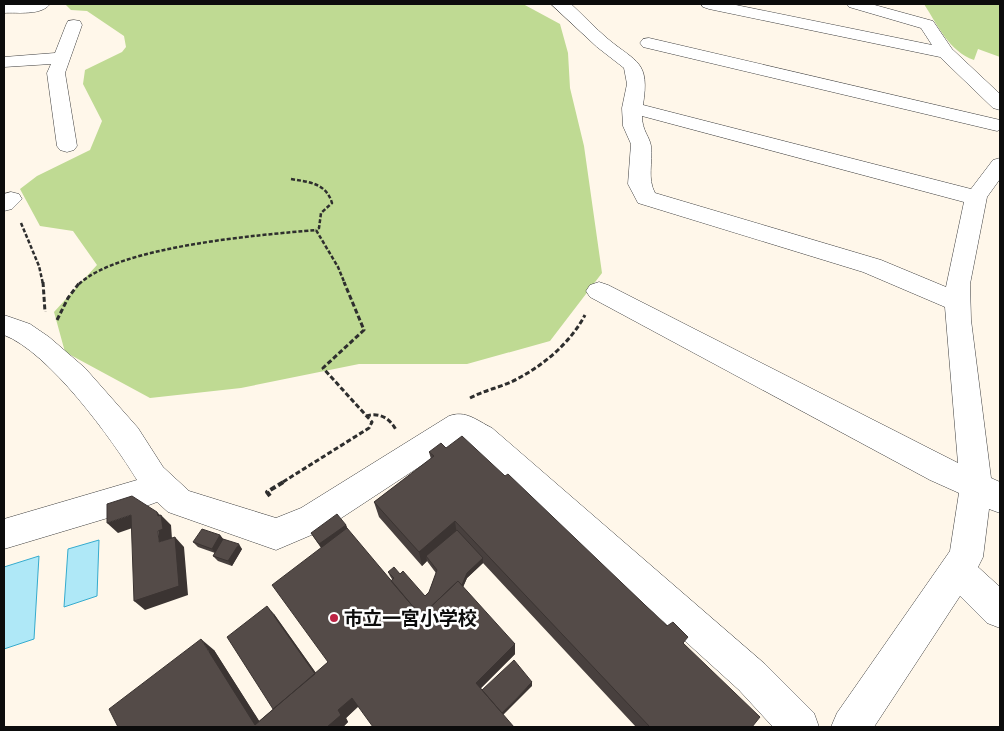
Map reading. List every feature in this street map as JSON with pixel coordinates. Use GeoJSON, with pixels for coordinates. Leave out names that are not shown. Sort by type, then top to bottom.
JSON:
{"type":"FeatureCollection","features":[{"type":"Feature","properties":{"kind":"street"},"geometry":{"type":"LineString","coordinates":[[4,8],[35,7],[42,4]]}},
{"type":"Feature","properties":{"kind":"street"},"geometry":{"type":"LineString","coordinates":[[559,4],[564,6],[603,43],[630,63],[635,73],[636,86],[632,108],[633,134],[641,144],[639,184],[646,198],[872,266],[957,302]]}},
{"type":"Feature","properties":{"kind":"street"},"geometry":{"type":"LineString","coordinates":[[709,4],[946,53]]}},
{"type":"Feature","properties":{"kind":"street"},"geometry":{"type":"LineString","coordinates":[[855,4],[927,25],[946,53],[1000,104]]}},
{"type":"Feature","properties":{"kind":"street"},"geometry":{"type":"LineString","coordinates":[[67,146],[56,73],[60,58],[74,25]]}},
{"type":"Feature","properties":{"kind":"street"},"geometry":{"type":"LineString","coordinates":[[649,43],[999,123],[1000,151]]}},
{"type":"Feature","properties":{"kind":"street"},"geometry":{"type":"LineString","coordinates":[[12,58],[60,58]]}},
{"type":"Feature","properties":{"kind":"street"},"geometry":{"type":"LineString","coordinates":[[632,108],[976,197]]}},
{"type":"Feature","properties":{"kind":"street"},"geometry":{"type":"LineString","coordinates":[[851,727],[966,557],[988,493],[957,302],[958,284],[976,197],[1000,164]]}},
{"type":"Feature","properties":{"kind":"street"},"geometry":{"type":"LineString","coordinates":[[599,291],[988,493]]}},
{"type":"Feature","properties":{"kind":"street"},"geometry":{"type":"LineString","coordinates":[[4,325],[45,338],[127,436],[152,477],[179,502],[276,534],[312,519],[459,425],[481,437],[752,677],[800,727]]}},
{"type":"Feature","properties":{"kind":"street"},"geometry":{"type":"LineString","coordinates":[[4,534],[141,494],[160,484]]}},
{"type":"Feature","properties":{"kind":"street"},"geometry":{"type":"LineString","coordinates":[[957,571],[1000,610]]}},
{"type":"Feature","properties":{"kind":"path"},"geometry":{"type":"LineString","coordinates":[[45,338],[72,290],[83,279],[104,266],[179,247],[231,238],[316,230],[319,228],[322,213],[332,203],[332,197],[319,183],[291,179]]}},
{"type":"Feature","properties":{"kind":"path"},"geometry":{"type":"LineString","coordinates":[[8,201],[16,206],[23,231],[39,266],[45,290],[45,338]]}},
{"type":"Feature","properties":{"kind":"path"},"geometry":{"type":"LineString","coordinates":[[288,530],[283,515],[267,492],[369,428],[372,422],[323,368],[364,330],[338,267],[316,230]]}},
{"type":"Feature","properties":{"kind":"path"},"geometry":{"type":"LineString","coordinates":[[459,425],[448,411],[472,397],[518,378],[570,340],[582,322],[592,298],[599,291]]}},
{"type":"Feature","properties":{"kind":"green space"},"geometry":{"type":"Polygon","coordinates":[[[65,4],[523,4],[560,24],[568,53],[570,88],[584,146],[602,273],[550,341],[467,364],[359,364],[241,388],[150,398],[65,352],[54,312],[97,265],[73,231],[40,226],[20,189],[37,176],[90,150],[102,121],[83,84],[85,70],[122,52],[126,47],[124,36],[87,11],[71,10],[65,4]]]}},
{"type":"Feature","properties":{"kind":"green space"},"geometry":{"type":"Polygon","coordinates":[[[924,4],[1000,4],[1000,57],[978,49],[974,60],[965,56],[945,37],[924,4]]]}},
{"type":"Feature","properties":{"kind":"water"},"geometry":{"type":"Polygon","coordinates":[[[99,540],[97,596],[64,607],[68,549],[99,540]]]}},
{"type":"Feature","properties":{"kind":"water"},"geometry":{"type":"Polygon","coordinates":[[[39,556],[34,639],[4,649],[4,567],[39,556]]]}},
{"type":"Feature","properties":{"kind":"building"},"geometry":{"type":"Polygon","coordinates":[[[462,436],[505,476],[508,474],[667,626],[673,622],[688,637],[683,643],[760,717],[752,727],[650,727],[455,521],[419,552],[374,502],[434,456],[429,452],[441,443],[446,448],[462,436]]]}},
{"type":"Feature","properties":{"kind":"building"},"geometry":{"type":"Polygon","coordinates":[[[132,496],[157,512],[158,516],[161,515],[163,529],[158,531],[159,542],[175,537],[179,586],[134,601],[131,515],[107,523],[107,504],[132,496]]]}},
{"type":"Feature","properties":{"kind":"building"},"geometry":{"type":"Polygon","coordinates":[[[337,514],[346,525],[319,544],[311,533],[337,514]]]}},
{"type":"Feature","properties":{"kind":"building"},"geometry":{"type":"Polygon","coordinates":[[[347,528],[421,616],[458,581],[515,644],[476,683],[514,727],[373,727],[352,698],[338,710],[341,715],[327,727],[118,727],[109,709],[201,639],[255,725],[328,662],[272,585],[347,528]]]}},
{"type":"Feature","properties":{"kind":"building"},"geometry":{"type":"Polygon","coordinates":[[[202,529],[220,535],[212,549],[193,542],[202,529]]]}},
{"type":"Feature","properties":{"kind":"building"},"geometry":{"type":"Polygon","coordinates":[[[457,530],[483,558],[467,573],[462,585],[458,581],[421,616],[391,581],[394,578],[388,572],[394,567],[400,574],[403,571],[425,596],[429,592],[437,570],[426,556],[457,530]]]}},
{"type":"Feature","properties":{"kind":"building"},"geometry":{"type":"Polygon","coordinates":[[[223,539],[239,544],[228,561],[213,556],[223,539]]]}},
{"type":"Feature","properties":{"kind":"building"},"geometry":{"type":"Polygon","coordinates":[[[267,606],[315,674],[273,709],[227,637],[267,606]]]}},
{"type":"Feature","properties":{"kind":"building"},"geometry":{"type":"Polygon","coordinates":[[[514,660],[532,682],[502,713],[482,690],[514,660]]]}},
{"type":"Feature","properties":{"kind":"place","name":"市立一宮小学校"},"geometry":{"type":"Point","coordinates":[334,618]}}]}
